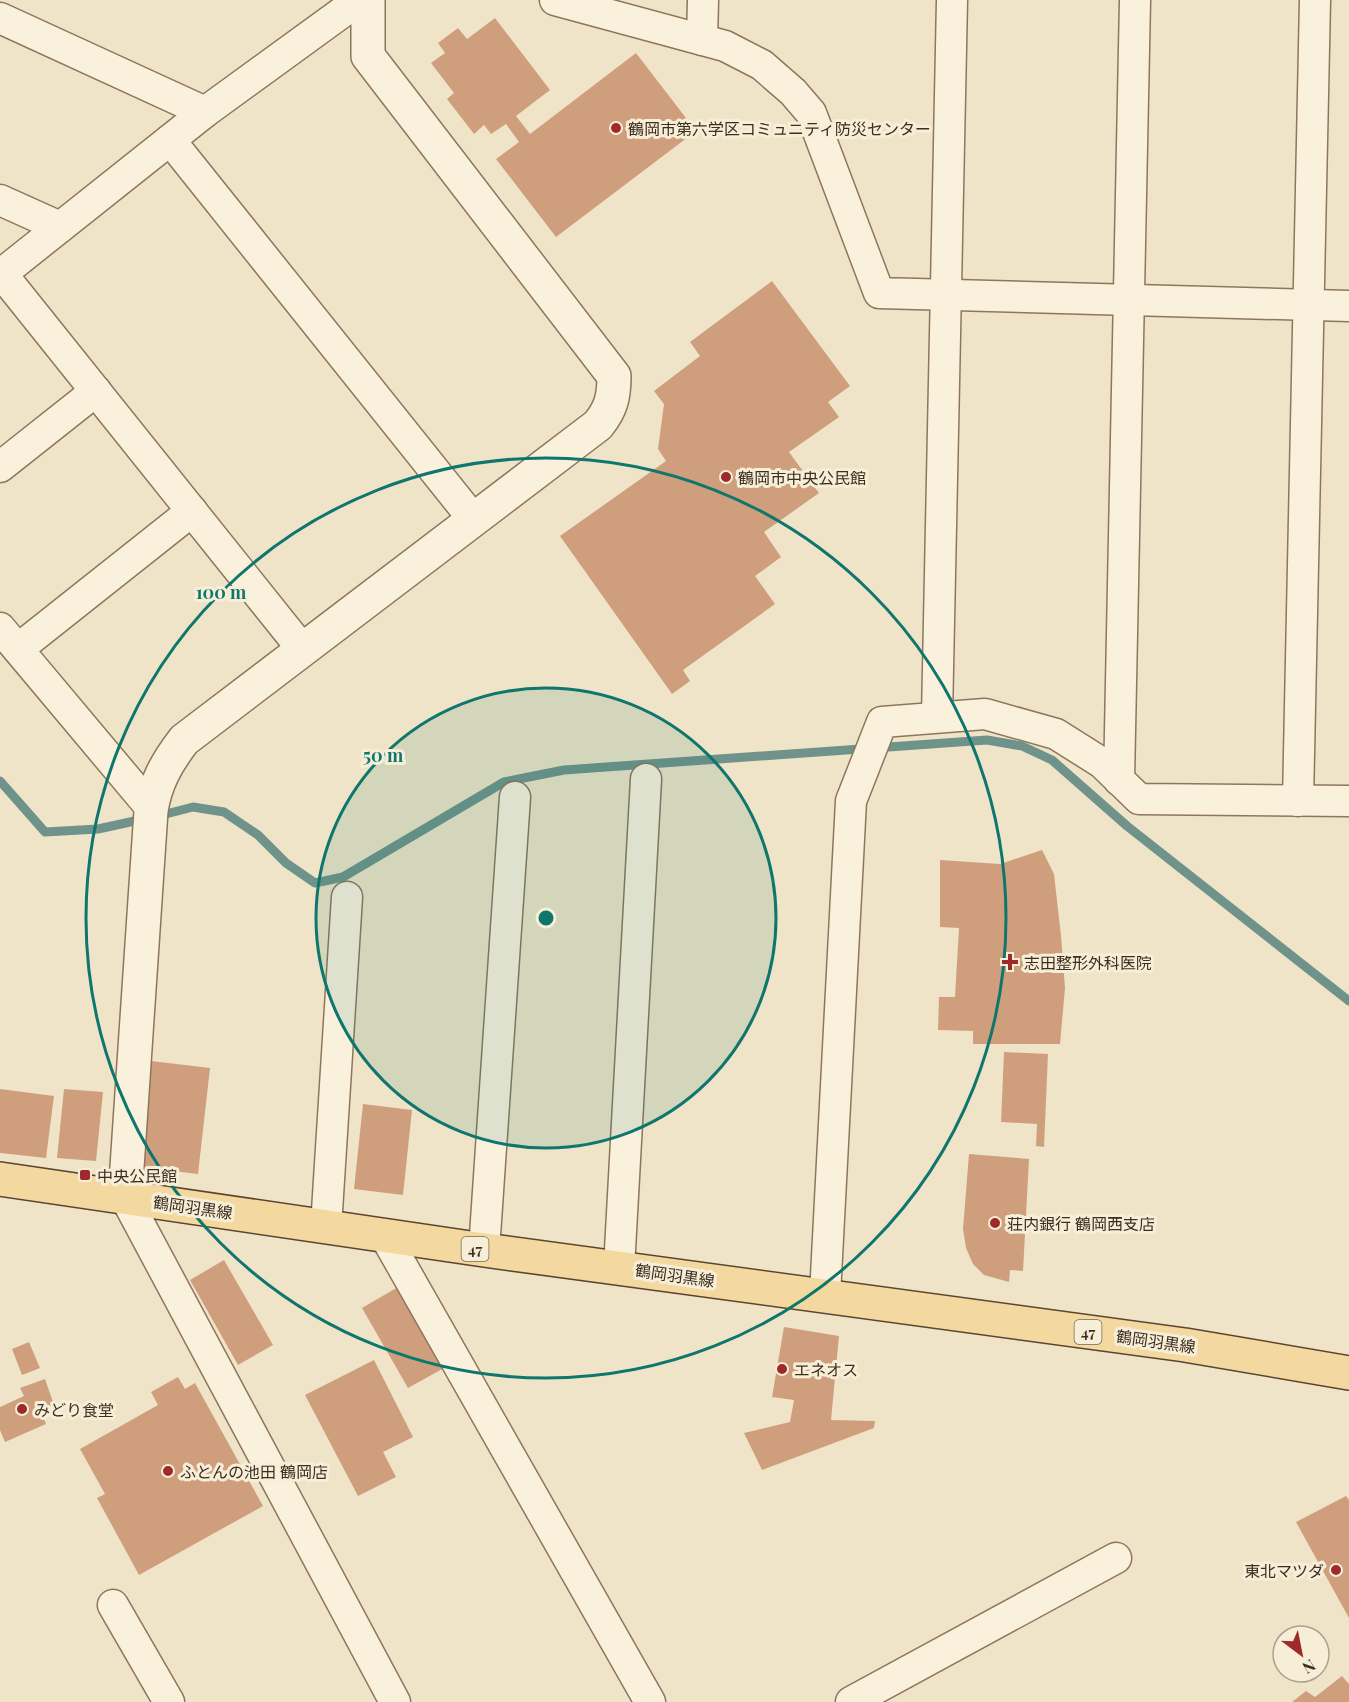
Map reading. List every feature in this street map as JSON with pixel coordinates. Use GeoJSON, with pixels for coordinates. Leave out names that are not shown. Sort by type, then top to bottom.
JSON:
{"type":"FeatureCollection","features":[{"type":"Feature","properties":{"kind":"main road","name":"鶴岡羽黒線"},"geometry":{"type":"LineString","coordinates":[[0,1179],[484,1250],[1185,1345],[1349,1373]]}},
{"type":"Feature","properties":{"kind":"street"},"geometry":{"type":"LineString","coordinates":[[303,650],[1,275],[205,112],[359,0]]}},
{"type":"Feature","properties":{"kind":"street"},"geometry":{"type":"LineString","coordinates":[[368,0],[368,56],[614,376],[614,395],[609,412],[598,425],[184,740],[169,759],[156,786],[150,820],[125,1197],[386,1699]]}},
{"type":"Feature","properties":{"kind":"street"},"geometry":{"type":"LineString","coordinates":[[555,0],[725,46],[762,65],[793,92],[811,113],[879,293],[1349,306]]}},
{"type":"Feature","properties":{"kind":"street"},"geometry":{"type":"LineString","coordinates":[[702,40],[703,0]]}},
{"type":"Feature","properties":{"kind":"street"},"geometry":{"type":"LineString","coordinates":[[937,717],[952,0]]}},
{"type":"Feature","properties":{"kind":"street"},"geometry":{"type":"LineString","coordinates":[[1119,780],[1135,0]]}},
{"type":"Feature","properties":{"kind":"street"},"geometry":{"type":"LineString","coordinates":[[1298,801],[1315,0]]}},
{"type":"Feature","properties":{"kind":"street"},"geometry":{"type":"LineString","coordinates":[[0,18],[205,112]]}},
{"type":"Feature","properties":{"kind":"street"},"geometry":{"type":"LineString","coordinates":[[170,140],[474,520]]}},
{"type":"Feature","properties":{"kind":"street"},"geometry":{"type":"LineString","coordinates":[[0,200],[60,227]]}},
{"type":"Feature","properties":{"kind":"street"},"geometry":{"type":"LineString","coordinates":[[0,467],[96,391]]}},
{"type":"Feature","properties":{"kind":"street"},"geometry":{"type":"LineString","coordinates":[[150,820],[9,638],[192,511]]}},
{"type":"Feature","properties":{"kind":"street"},"geometry":{"type":"LineString","coordinates":[[825,1295],[851,801],[882,722],[985,714],[1056,734],[1102,763],[1139,799],[1349,801]]}},
{"type":"Feature","properties":{"kind":"street"},"geometry":{"type":"LineString","coordinates":[[619,1268],[646,779]]}},
{"type":"Feature","properties":{"kind":"street"},"geometry":{"type":"LineString","coordinates":[[484,1250],[515,797]]}},
{"type":"Feature","properties":{"kind":"street"},"geometry":{"type":"LineString","coordinates":[[326,1227],[347,897]]}},
{"type":"Feature","properties":{"kind":"street"},"geometry":{"type":"LineString","coordinates":[[385,1236],[650,1702]]}},
{"type":"Feature","properties":{"kind":"street"},"geometry":{"type":"LineString","coordinates":[[853,1702],[1116,1558]]}},
{"type":"Feature","properties":{"kind":"street"},"geometry":{"type":"LineString","coordinates":[[113,1605],[169,1702]]}},
{"type":"Feature","properties":{"kind":"building","name":"鶴岡市第六学区コミュニティ防災センター"},"geometry":{"type":"Polygon","coordinates":[[[495,18],[550,90],[516,116],[530,134],[636,53],[696,131],[556,237],[496,159],[519,142],[506,124],[491,134],[484,125],[474,134],[447,99],[454,93],[431,63],[445,53],[438,43],[458,28],[467,39],[495,18]]]}},
{"type":"Feature","properties":{"kind":"building","name":"鶴岡市中央公民館"},"geometry":{"type":"Polygon","coordinates":[[[772,281],[850,386],[828,402],[839,417],[789,452],[819,493],[764,532],[781,557],[755,576],[775,604],[683,670],[690,681],[672,694],[560,536],[666,461],[658,449],[664,404],[654,391],[700,356],[690,342],[772,281]]]}},
{"type":"Feature","properties":{"kind":"building","name":"志田整形外科医院"},"geometry":{"type":"Polygon","coordinates":[[[1042,850],[1054,874],[1061,936],[1065,988],[1060,1044],[973,1044],[973,1031],[938,1030],[939,997],[955,997],[959,928],[940,927],[940,860],[1000,864],[1042,850]]]}},
{"type":"Feature","properties":{"kind":"building"},"geometry":{"type":"Polygon","coordinates":[[[1004,1052],[1048,1054],[1044,1147],[1036,1146],[1037,1124],[1001,1122],[1004,1052]]]}},
{"type":"Feature","properties":{"kind":"building"},"geometry":{"type":"Polygon","coordinates":[[[151,1061],[210,1068],[198,1174],[139,1167],[151,1061]]]}},
{"type":"Feature","properties":{"kind":"building"},"geometry":{"type":"Polygon","coordinates":[[[0,1089],[54,1096],[46,1158],[0,1153],[0,1089]]]}},
{"type":"Feature","properties":{"kind":"building"},"geometry":{"type":"Polygon","coordinates":[[[64,1089],[103,1092],[96,1161],[57,1158],[64,1089]]]}},
{"type":"Feature","properties":{"kind":"building"},"geometry":{"type":"Polygon","coordinates":[[[363,1104],[412,1110],[403,1195],[354,1189],[363,1104]]]}},
{"type":"Feature","properties":{"kind":"building","name":"荘内銀行 鶴岡西支店"},"geometry":{"type":"Polygon","coordinates":[[[969,1154],[1029,1159],[1023,1271],[1010,1270],[1009,1282],[984,1275],[973,1264],[966,1248],[963,1229],[969,1154]]]}},
{"type":"Feature","properties":{"kind":"building"},"geometry":{"type":"Polygon","coordinates":[[[224,1260],[273,1345],[238,1365],[190,1280],[224,1260]]]}},
{"type":"Feature","properties":{"kind":"building"},"geometry":{"type":"Polygon","coordinates":[[[398,1287],[444,1368],[408,1388],[362,1308],[398,1287]]]}},
{"type":"Feature","properties":{"kind":"building"},"geometry":{"type":"Polygon","coordinates":[[[784,1327],[839,1336],[831,1420],[875,1421],[874,1428],[762,1470],[744,1433],[790,1422],[794,1400],[772,1397],[784,1327]]]}},
{"type":"Feature","properties":{"kind":"building"},"geometry":{"type":"Polygon","coordinates":[[[29,1342],[40,1368],[22,1375],[12,1349],[29,1342]]]}},
{"type":"Feature","properties":{"kind":"building"},"geometry":{"type":"Polygon","coordinates":[[[374,1360],[413,1437],[383,1452],[396,1477],[358,1496],[305,1395],[374,1360]]]}},
{"type":"Feature","properties":{"kind":"building","name":"ふとんの池田 鶴岡店"},"geometry":{"type":"Polygon","coordinates":[[[178,1377],[185,1389],[195,1383],[263,1506],[139,1575],[97,1498],[105,1494],[80,1449],[158,1405],[151,1392],[178,1377]]]}},
{"type":"Feature","properties":{"kind":"building","name":"みどり食堂"},"geometry":{"type":"Polygon","coordinates":[[[45,1379],[54,1405],[40,1410],[46,1424],[5,1442],[0,1430],[0,1407],[24,1396],[20,1388],[45,1379]]]}},
{"type":"Feature","properties":{"kind":"building","name":"東北マツダ"},"geometry":{"type":"Polygon","coordinates":[[[1346,1496],[1349,1500],[1349,1618],[1296,1522],[1346,1496]]]}},
{"type":"Feature","properties":{"kind":"building"},"geometry":{"type":"Polygon","coordinates":[[[1342,1676],[1349,1684],[1349,1702],[1292,1702],[1306,1691],[1315,1697],[1342,1676]]]}},
{"type":"Feature","properties":{"kind":"waterway"},"geometry":{"type":"LineString","coordinates":[[158,816],[193,807],[224,812],[258,835],[286,863],[315,883],[343,877],[504,782],[564,770],[987,740],[1022,746],[1052,760],[1127,826],[1349,1001]]}},
{"type":"Feature","properties":{"kind":"waterway"},"geometry":{"type":"LineString","coordinates":[[0,781],[45,832],[98,829],[144,819]]}},
{"type":"Feature","properties":{"kind":"place","name":"鶴岡市第六学区コミュニティ防災センター"},"geometry":{"type":"Point","coordinates":[616,128]}},
{"type":"Feature","properties":{"kind":"place","name":"鶴岡市中央公民館"},"geometry":{"type":"Point","coordinates":[726,477]}},
{"type":"Feature","properties":{"kind":"place","name":"志田整形外科医院"},"geometry":{"type":"Point","coordinates":[1010,962]}},
{"type":"Feature","properties":{"kind":"place","name":"中央公民館"},"geometry":{"type":"Point","coordinates":[85,1175]}},
{"type":"Feature","properties":{"kind":"place","name":"荘内銀行 鶴岡西支店"},"geometry":{"type":"Point","coordinates":[995,1223]}},
{"type":"Feature","properties":{"kind":"place","name":"エネオス"},"geometry":{"type":"Point","coordinates":[782,1369]}},
{"type":"Feature","properties":{"kind":"place","name":"みどり食堂"},"geometry":{"type":"Point","coordinates":[22,1409]}},
{"type":"Feature","properties":{"kind":"place","name":"ふとんの池田 鶴岡店"},"geometry":{"type":"Point","coordinates":[168,1471]}},
{"type":"Feature","properties":{"kind":"place","name":"東北マツダ"},"geometry":{"type":"Point","coordinates":[1336,1570]}}]}
